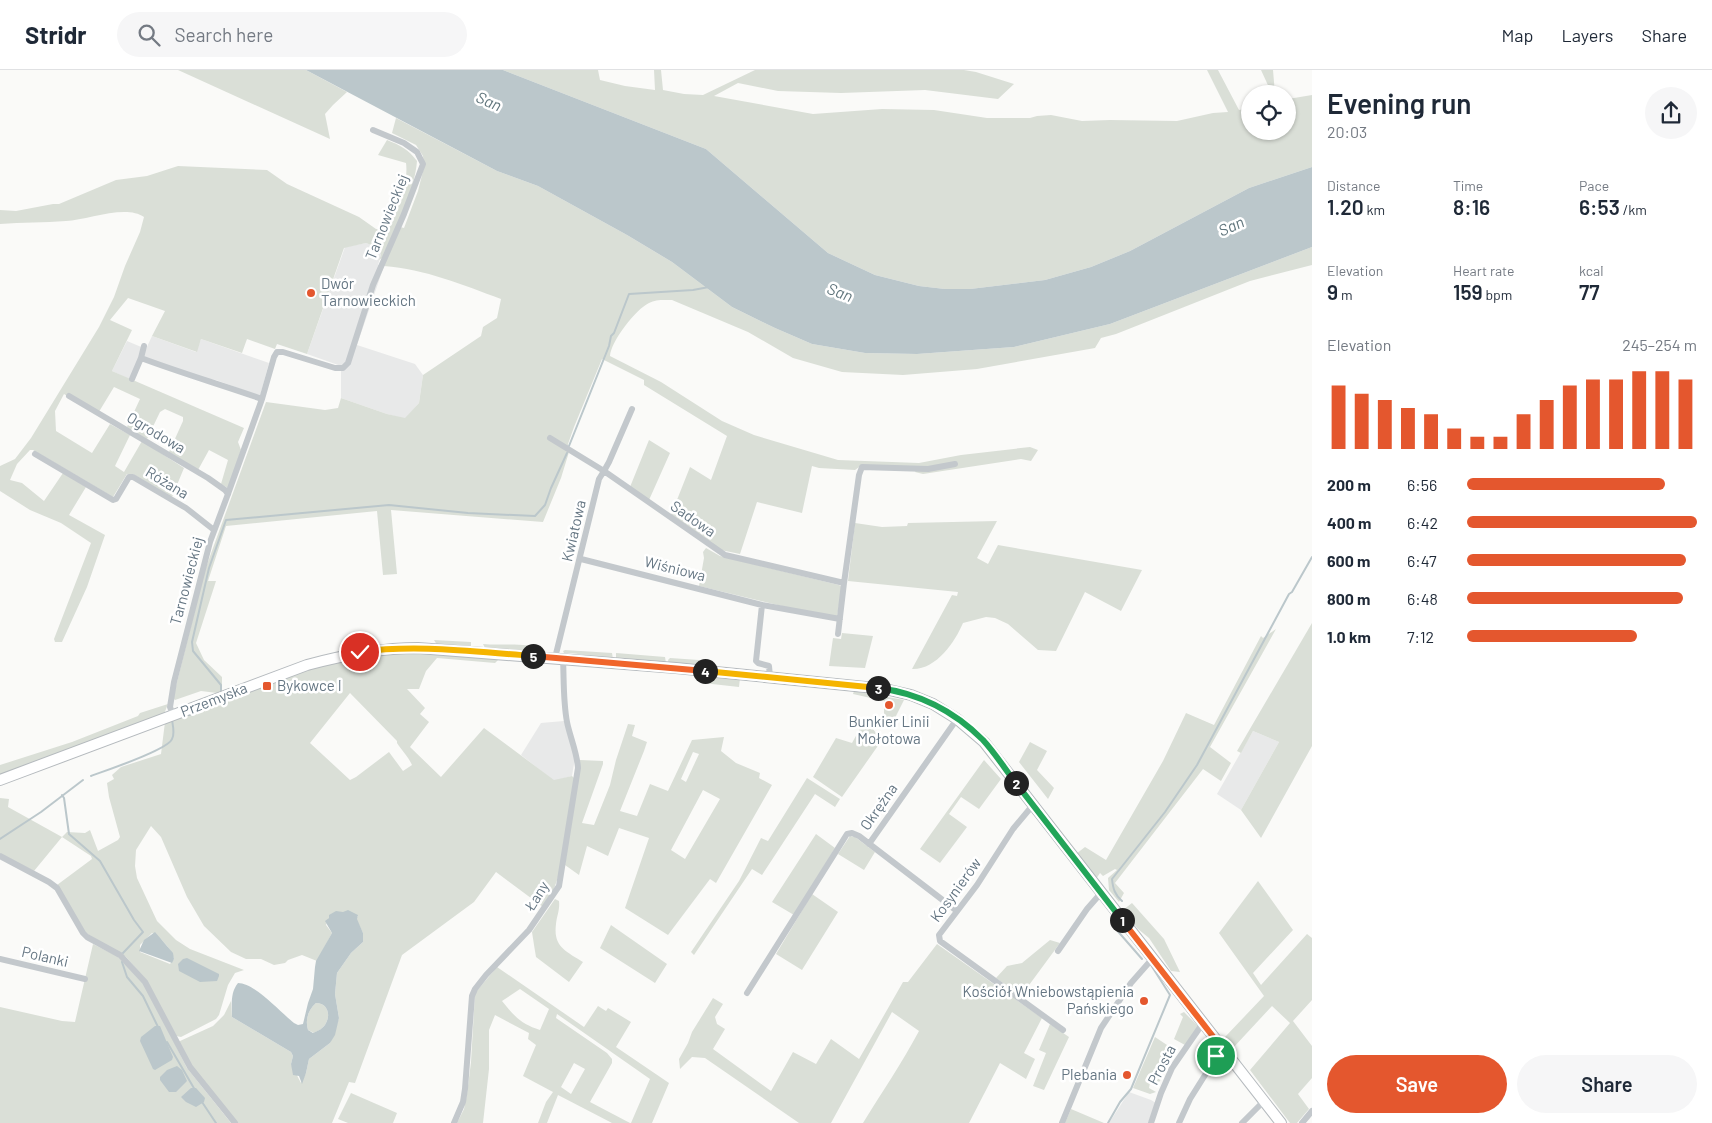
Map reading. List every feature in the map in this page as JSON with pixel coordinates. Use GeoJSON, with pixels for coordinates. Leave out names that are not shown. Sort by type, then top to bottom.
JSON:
{"type":"FeatureCollection","features":[{"type":"Feature","properties":{"kind":"main road","name":"Przemyska"},"geometry":{"type":"LineString","coordinates":[[0,780],[307,665],[376,650],[418,648],[559,658],[854,685],[911,695],[933,704],[957,719],[984,742],[1059,842],[1153,958],[1281,1123]]}},
{"type":"Feature","properties":{"kind":"street","name":"Tarnowieckiej"},"geometry":{"type":"LineString","coordinates":[[173,715],[170,707],[174,682],[214,530],[262,399],[277,352],[283,352],[335,368],[342,368],[348,363],[373,285],[404,214],[423,164],[417,152],[404,143],[373,130]]}},
{"type":"Feature","properties":{"kind":"street"},"geometry":{"type":"LineString","coordinates":[[132,379],[142,358],[144,346]]}},
{"type":"Feature","properties":{"kind":"street"},"geometry":{"type":"LineString","coordinates":[[142,358],[262,399]]}},
{"type":"Feature","properties":{"kind":"street","name":"Ogrodowa"},"geometry":{"type":"LineString","coordinates":[[69,396],[208,478],[228,494]]}},
{"type":"Feature","properties":{"kind":"street"},"geometry":{"type":"LineString","coordinates":[[550,438],[604,471],[632,409]]}},
{"type":"Feature","properties":{"kind":"street","name":"Różana"},"geometry":{"type":"LineString","coordinates":[[35,454],[113,500],[116,499],[129,477],[133,477],[186,508],[214,530]]}},
{"type":"Feature","properties":{"kind":"street"},"geometry":{"type":"LineString","coordinates":[[838,634],[859,475],[862,467],[928,469],[955,464]]}},
{"type":"Feature","properties":{"kind":"street","name":"Kwiatowa"},"geometry":{"type":"LineString","coordinates":[[559,658],[599,479],[604,471]]}},
{"type":"Feature","properties":{"kind":"street","name":"Sadowa"},"geometry":{"type":"LineString","coordinates":[[604,471],[725,555],[844,583]]}},
{"type":"Feature","properties":{"kind":"street","name":"Wiśniowa"},"geometry":{"type":"LineString","coordinates":[[581,559],[762,605],[840,619]]}},
{"type":"Feature","properties":{"kind":"street"},"geometry":{"type":"LineString","coordinates":[[762,605],[756,661],[769,666],[770,677]]}},
{"type":"Feature","properties":{"kind":"street","name":"Łany"},"geometry":{"type":"LineString","coordinates":[[454,1123],[465,1089],[470,1005],[474,989],[529,930],[559,886],[578,768],[577,756],[567,722],[559,658]]}},
{"type":"Feature","properties":{"kind":"street","name":"Okrężna"},"geometry":{"type":"LineString","coordinates":[[957,719],[869,844],[957,911]]}},
{"type":"Feature","properties":{"kind":"street","name":"Kosynierów"},"geometry":{"type":"LineString","coordinates":[[1033,805],[1013,829],[977,885],[939,935],[940,941],[1063,1030]]}},
{"type":"Feature","properties":{"kind":"street"},"geometry":{"type":"LineString","coordinates":[[747,993],[847,834],[852,833],[869,844]]}},
{"type":"Feature","properties":{"kind":"street"},"geometry":{"type":"LineString","coordinates":[[0,856],[50,882],[61,893],[83,933],[120,955],[134,969],[145,982],[190,1066],[235,1123]]}},
{"type":"Feature","properties":{"kind":"street"},"geometry":{"type":"LineString","coordinates":[[1058,952],[1087,909],[1101,893]]}},
{"type":"Feature","properties":{"kind":"street"},"geometry":{"type":"LineString","coordinates":[[1062,1123],[1101,1028],[1131,983],[1153,958]]}},
{"type":"Feature","properties":{"kind":"street","name":"Polanki"},"geometry":{"type":"LineString","coordinates":[[0,960],[85,979]]}},
{"type":"Feature","properties":{"kind":"street","name":"Prosta"},"geometry":{"type":"LineString","coordinates":[[1150,1123],[1172,1068],[1203,1023]]}},
{"type":"Feature","properties":{"kind":"street"},"geometry":{"type":"LineString","coordinates":[[1179,1123],[1190,1099],[1222,1048]]}},
{"type":"Feature","properties":{"kind":"street"},"geometry":{"type":"LineString","coordinates":[[1242,1123],[1264,1101]]}},
{"type":"Feature","properties":{"kind":"street"},"geometry":{"type":"LineString","coordinates":[[1302,1123],[1312,1111]]}},
{"type":"Feature","properties":{"kind":"shaded area"},"geometry":{"type":"Polygon","coordinates":[[[178,70],[306,70],[347,92],[325,114],[330,139],[178,70]]]}},
{"type":"Feature","properties":{"kind":"shaded area"},"geometry":{"type":"Polygon","coordinates":[[[503,70],[598,70],[600,80],[655,90],[654,70],[661,70],[663,90],[703,95],[755,70],[964,70],[1014,84],[998,99],[925,90],[841,93],[778,91],[738,83],[714,96],[813,114],[882,109],[934,110],[987,118],[1030,118],[1051,115],[1082,121],[1177,121],[1213,113],[1228,112],[1207,70],[1218,70],[1239,110],[1241,110],[1241,140],[1296,140],[1296,98],[1312,95],[1312,167],[1249,188],[1130,251],[1091,267],[1045,280],[970,289],[919,286],[875,275],[828,253],[706,149],[503,70]]]}},
{"type":"Feature","properties":{"kind":"shaded area"},"geometry":{"type":"Polygon","coordinates":[[[1261,70],[1273,70],[1274,85],[1268,85],[1261,70]]]}},
{"type":"Feature","properties":{"kind":"shaded area"},"geometry":{"type":"Polygon","coordinates":[[[396,118],[497,171],[538,186],[627,235],[672,262],[732,307],[812,344],[865,353],[917,354],[1014,347],[1110,324],[1312,247],[1312,265],[1250,281],[1116,334],[1101,338],[1095,348],[977,369],[903,375],[842,372],[793,358],[748,332],[672,300],[652,302],[644,306],[625,326],[611,350],[610,356],[661,382],[722,421],[754,435],[838,460],[919,463],[961,455],[1030,447],[1038,450],[1031,461],[1021,459],[923,474],[915,472],[917,468],[862,465],[855,470],[812,466],[802,513],[757,502],[740,554],[716,549],[671,515],[690,467],[711,480],[727,436],[644,385],[644,380],[602,359],[574,427],[568,444],[569,452],[561,478],[543,522],[391,510],[397,574],[383,575],[377,511],[226,526],[208,581],[216,581],[196,643],[204,660],[222,677],[222,691],[217,693],[201,691],[175,700],[173,698],[205,570],[266,402],[325,410],[338,408],[341,398],[387,414],[405,418],[419,403],[423,375],[481,336],[483,327],[497,318],[501,299],[429,274],[384,266],[400,227],[404,228],[418,191],[424,167],[423,156],[416,145],[392,133],[396,118]]]}},
{"type":"Feature","properties":{"kind":"shaded area"},"geometry":{"type":"Polygon","coordinates":[[[387,140],[404,148],[417,161],[408,197],[382,258],[379,260],[381,255],[379,248],[366,243],[344,248],[307,354],[277,344],[275,349],[247,339],[242,353],[201,339],[197,352],[152,336],[165,311],[128,298],[110,320],[132,330],[112,371],[244,428],[238,442],[241,450],[228,488],[221,484],[228,460],[209,450],[198,470],[169,452],[183,417],[165,409],[160,412],[147,439],[127,427],[140,399],[114,387],[97,415],[64,394],[55,411],[56,431],[92,453],[110,424],[130,435],[115,466],[124,472],[142,441],[184,468],[172,497],[133,474],[127,474],[113,497],[33,450],[30,450],[17,464],[10,480],[22,483],[44,501],[63,473],[86,487],[69,515],[105,535],[87,587],[62,642],[55,642],[54,639],[91,543],[61,523],[30,510],[0,491],[0,466],[15,459],[31,438],[99,327],[114,297],[140,232],[144,217],[136,213],[117,212],[66,221],[0,224],[0,210],[16,211],[59,204],[116,180],[147,176],[178,166],[267,170],[287,184],[359,217],[376,229],[383,230],[401,198],[406,180],[406,163],[378,155],[387,140]]]}},
{"type":"Feature","properties":{"kind":"shaded area"},"geometry":{"type":"Polygon","coordinates":[[[366,243],[380,248],[381,255],[378,265],[384,266],[357,345],[415,364],[423,375],[419,403],[405,419],[341,398],[341,366],[307,354],[345,247],[366,243]]]}},
{"type":"Feature","properties":{"kind":"shaded area"},"geometry":{"type":"Polygon","coordinates":[[[152,336],[196,352],[201,339],[269,363],[260,396],[216,380],[200,378],[140,356],[129,379],[112,371],[127,341],[146,349],[152,336]]]}},
{"type":"Feature","properties":{"kind":"shaded area"},"geometry":{"type":"Polygon","coordinates":[[[649,440],[670,453],[649,500],[630,487],[649,440]]]}},
{"type":"Feature","properties":{"kind":"shaded area"},"geometry":{"type":"Polygon","coordinates":[[[997,521],[977,558],[988,564],[998,545],[1142,570],[1121,611],[1085,592],[1056,651],[1038,650],[1008,624],[995,618],[986,617],[963,623],[944,654],[929,665],[912,669],[952,595],[957,596],[958,592],[848,581],[855,523],[882,527],[907,526],[908,523],[997,521]]]}},
{"type":"Feature","properties":{"kind":"shaded area"},"geometry":{"type":"Polygon","coordinates":[[[706,548],[720,556],[839,585],[842,587],[837,617],[803,611],[699,586],[704,558],[703,552],[706,548]]]}},
{"type":"Feature","properties":{"kind":"shaded area"},"geometry":{"type":"Polygon","coordinates":[[[1312,623],[1312,746],[1261,838],[1241,810],[1279,742],[1253,731],[1241,753],[1237,751],[1312,623]]]}},
{"type":"Feature","properties":{"kind":"shaded area"},"geometry":{"type":"Polygon","coordinates":[[[1276,629],[1210,747],[1231,763],[1221,781],[1203,769],[1115,883],[1124,893],[1119,902],[1109,890],[1108,878],[1117,870],[1115,869],[1103,876],[1100,873],[1096,879],[1076,854],[1085,847],[1106,860],[1163,761],[1186,713],[1214,725],[1261,636],[1263,638],[1276,629]]]}},
{"type":"Feature","properties":{"kind":"shaded area"},"geometry":{"type":"Polygon","coordinates":[[[842,633],[873,636],[865,668],[829,666],[833,638],[841,639],[842,633]]]}},
{"type":"Feature","properties":{"kind":"shaded area"},"geometry":{"type":"Polygon","coordinates":[[[434,640],[471,642],[471,647],[437,645],[434,640]]]}},
{"type":"Feature","properties":{"kind":"shaded area"},"geometry":{"type":"Polygon","coordinates":[[[483,644],[523,645],[545,651],[541,654],[486,650],[483,644]]]}},
{"type":"Feature","properties":{"kind":"shaded area"},"geometry":{"type":"Polygon","coordinates":[[[563,651],[612,653],[613,659],[564,653],[563,651]]]}},
{"type":"Feature","properties":{"kind":"shaded area"},"geometry":{"type":"Polygon","coordinates":[[[415,652],[495,657],[498,660],[495,663],[437,658],[426,671],[419,689],[407,689],[425,708],[420,714],[429,722],[410,747],[441,777],[484,728],[554,780],[572,776],[574,778],[559,874],[554,889],[543,907],[496,872],[474,902],[402,955],[355,1083],[349,1082],[332,1123],[237,1123],[192,1067],[179,1043],[213,1026],[224,1015],[231,1001],[232,1017],[291,1052],[293,1056],[291,1064],[301,1083],[306,1073],[309,1059],[330,1043],[339,1018],[335,994],[337,973],[351,953],[363,942],[363,933],[356,919],[358,916],[343,912],[329,918],[326,925],[332,933],[317,961],[302,955],[285,963],[274,965],[261,959],[246,959],[231,952],[204,926],[187,897],[161,837],[151,826],[136,850],[135,866],[137,878],[157,921],[176,940],[190,949],[244,970],[235,973],[228,985],[216,1019],[181,1037],[176,1036],[147,981],[126,957],[82,929],[57,885],[92,859],[91,856],[62,837],[67,832],[85,833],[90,830],[98,851],[118,840],[120,837],[107,783],[114,779],[112,775],[121,767],[161,754],[165,722],[271,685],[286,677],[316,666],[349,657],[415,652]],[[350,693],[310,743],[350,780],[389,752],[403,771],[412,765],[397,741],[350,693]],[[152,933],[140,945],[140,952],[170,964],[174,959],[171,951],[159,937],[152,933]]]}},
{"type":"Feature","properties":{"kind":"shaded area"},"geometry":{"type":"Polygon","coordinates":[[[616,653],[665,657],[666,663],[616,659],[616,653]]]}},
{"type":"Feature","properties":{"kind":"shaded area"},"geometry":{"type":"Polygon","coordinates":[[[670,658],[699,660],[702,666],[669,664],[668,660],[670,658]]]}},
{"type":"Feature","properties":{"kind":"shaded area"},"geometry":{"type":"Polygon","coordinates":[[[706,675],[740,678],[739,687],[703,683],[706,675]]]}},
{"type":"Feature","properties":{"kind":"shaded area"},"geometry":{"type":"Polygon","coordinates":[[[854,691],[904,700],[893,722],[887,721],[884,715],[884,701],[853,694],[854,691]]]}},
{"type":"Feature","properties":{"kind":"shaded area"},"geometry":{"type":"Polygon","coordinates":[[[168,704],[164,714],[0,776],[0,765],[72,742],[138,716],[140,713],[168,704]]]}},
{"type":"Feature","properties":{"kind":"shaded area"},"geometry":{"type":"Polygon","coordinates":[[[564,721],[575,758],[572,776],[554,781],[521,755],[541,723],[564,721]]]}},
{"type":"Feature","properties":{"kind":"shaded area"},"geometry":{"type":"Polygon","coordinates":[[[628,724],[635,725],[632,736],[647,742],[620,811],[637,816],[650,784],[668,791],[692,740],[724,737],[721,751],[736,763],[760,773],[759,778],[772,785],[716,883],[710,879],[668,935],[625,908],[649,838],[619,828],[608,856],[587,846],[579,875],[565,865],[580,760],[603,761],[582,823],[594,825],[610,785],[628,724]],[[693,752],[681,779],[686,782],[699,754],[693,752]],[[703,790],[671,850],[685,859],[720,799],[703,790]]]}},
{"type":"Feature","properties":{"kind":"shaded area"},"geometry":{"type":"Polygon","coordinates":[[[862,725],[872,728],[882,740],[842,797],[813,777],[836,738],[852,743],[862,725]]]}},
{"type":"Feature","properties":{"kind":"shaded area"},"geometry":{"type":"Polygon","coordinates":[[[1253,731],[1279,742],[1241,810],[1217,794],[1253,731]]]}},
{"type":"Feature","properties":{"kind":"shaded area"},"geometry":{"type":"Polygon","coordinates":[[[1030,742],[1047,751],[1037,770],[1054,788],[1048,799],[1019,762],[1030,742]]]}},
{"type":"Feature","properties":{"kind":"shaded area"},"geometry":{"type":"Polygon","coordinates":[[[984,760],[1001,779],[979,809],[961,797],[949,814],[967,827],[940,863],[920,849],[984,760]]]}},
{"type":"Feature","properties":{"kind":"shaded area"},"geometry":{"type":"Polygon","coordinates":[[[807,778],[840,799],[835,807],[815,794],[762,875],[752,869],[694,955],[691,952],[739,881],[761,838],[768,841],[807,778]]]}},
{"type":"Feature","properties":{"kind":"shaded area"},"geometry":{"type":"Polygon","coordinates":[[[0,798],[9,799],[8,807],[62,837],[34,871],[0,854],[0,798]]]}},
{"type":"Feature","properties":{"kind":"shaded area"},"geometry":{"type":"Polygon","coordinates":[[[816,834],[835,848],[794,915],[772,902],[816,834]]]}},
{"type":"Feature","properties":{"kind":"shaded area"},"geometry":{"type":"Polygon","coordinates":[[[850,836],[855,837],[875,852],[864,870],[838,854],[850,836]]]}},
{"type":"Feature","properties":{"kind":"shaded area"},"geometry":{"type":"Polygon","coordinates":[[[1258,881],[1293,930],[1253,973],[1261,985],[1307,934],[1312,938],[1312,1000],[1293,1021],[1312,1046],[1312,1078],[1298,1094],[1309,1109],[1297,1123],[1290,1123],[1250,1070],[1290,1023],[1272,1006],[1233,1048],[1225,1037],[1264,996],[1219,933],[1258,881]]]}},
{"type":"Feature","properties":{"kind":"shaded area"},"geometry":{"type":"Polygon","coordinates":[[[812,894],[838,912],[802,970],[776,954],[812,894]]]}},
{"type":"Feature","properties":{"kind":"shaded area"},"geometry":{"type":"Polygon","coordinates":[[[555,899],[559,901],[556,932],[559,943],[562,948],[583,962],[569,982],[536,957],[532,932],[555,899]]]}},
{"type":"Feature","properties":{"kind":"shaded area"},"geometry":{"type":"Polygon","coordinates":[[[1132,903],[1164,939],[1180,972],[1171,971],[1149,938],[1138,929],[1123,910],[1132,903]]]}},
{"type":"Feature","properties":{"kind":"shaded area"},"geometry":{"type":"Polygon","coordinates":[[[611,925],[667,964],[655,983],[600,948],[611,925]]]}},
{"type":"Feature","properties":{"kind":"shaded area"},"geometry":{"type":"Polygon","coordinates":[[[1050,940],[1060,943],[1021,996],[996,978],[1007,966],[1022,963],[1050,940]]]}},
{"type":"Feature","properties":{"kind":"shaded area"},"geometry":{"type":"Polygon","coordinates":[[[93,944],[117,956],[145,984],[187,1068],[231,1123],[0,1123],[0,1007],[62,1021],[75,1022],[93,944]]]}},
{"type":"Feature","properties":{"kind":"shaded area"},"geometry":{"type":"Polygon","coordinates":[[[937,944],[1042,1018],[1024,1053],[1035,1059],[1026,1079],[1000,1063],[969,1123],[863,1123],[919,1031],[892,1012],[831,1123],[799,1123],[705,1058],[692,1057],[680,1069],[679,1059],[692,1032],[713,998],[723,1004],[715,1017],[717,1024],[725,1029],[713,1049],[771,1091],[793,1052],[816,1064],[831,1039],[859,1059],[903,982],[908,982],[937,944]]]}},
{"type":"Feature","properties":{"kind":"shaded area"},"geometry":{"type":"Polygon","coordinates":[[[497,967],[584,1027],[598,1006],[606,1011],[608,1008],[631,1022],[616,1047],[669,1083],[652,1123],[631,1123],[650,1079],[557,1014],[556,1018],[607,1053],[612,1059],[612,1063],[590,1102],[630,1123],[612,1123],[558,1095],[547,1123],[538,1123],[546,1102],[553,1092],[523,1076],[536,1045],[528,1039],[529,1033],[495,1015],[489,1030],[489,1069],[483,1123],[457,1123],[464,1109],[467,1094],[475,993],[497,967]],[[520,989],[502,1001],[518,1019],[540,1030],[549,1009],[520,989]],[[574,1063],[561,1087],[571,1094],[585,1069],[574,1063]]]}},
{"type":"Feature","properties":{"kind":"shaded area"},"geometry":{"type":"Polygon","coordinates":[[[316,1003],[320,1003],[325,1007],[328,1016],[324,1026],[314,1033],[308,1030],[307,1019],[309,1012],[316,1003]]]}},
{"type":"Feature","properties":{"kind":"shaded area"},"geometry":{"type":"Polygon","coordinates":[[[1184,1012],[1198,1026],[1185,1045],[1174,1039],[1183,1017],[1180,1014],[1184,1012]]]}},
{"type":"Feature","properties":{"kind":"shaded area"},"geometry":{"type":"Polygon","coordinates":[[[1050,1024],[1069,1037],[1044,1090],[1033,1086],[1046,1053],[1039,1050],[1050,1024]]]}},
{"type":"Feature","properties":{"kind":"shaded area"},"geometry":{"type":"Polygon","coordinates":[[[1155,1037],[1176,1051],[1171,1059],[1168,1060],[1160,1081],[1155,1084],[1150,1083],[1149,1088],[1156,1092],[1150,1094],[1133,1088],[1155,1037]]]}},
{"type":"Feature","properties":{"kind":"shaded area"},"geometry":{"type":"Polygon","coordinates":[[[1129,1092],[1156,1103],[1148,1123],[1109,1123],[1129,1092]]]}},
{"type":"Feature","properties":{"kind":"shaded area"},"geometry":{"type":"Polygon","coordinates":[[[351,1093],[397,1113],[393,1123],[348,1123],[338,1119],[351,1093]]]}},
{"type":"Feature","properties":{"kind":"shaded area"},"geometry":{"type":"Polygon","coordinates":[[[1071,1109],[1104,1123],[1065,1123],[1071,1109]]]}},
{"type":"Feature","properties":{"kind":"water","name":"San"},"geometry":{"type":"Polygon","coordinates":[[[306,70],[503,70],[706,149],[828,253],[875,275],[919,286],[970,289],[1045,280],[1091,267],[1130,251],[1249,188],[1312,167],[1312,247],[1110,324],[1014,347],[917,354],[865,353],[812,344],[732,307],[672,262],[538,186],[497,171],[306,70]]]}},
{"type":"Feature","properties":{"kind":"water"},"geometry":{"type":"Polygon","coordinates":[[[348,910],[358,915],[357,919],[363,933],[363,942],[351,953],[337,973],[335,994],[339,1018],[335,1035],[330,1043],[309,1059],[302,1084],[299,1076],[293,1075],[291,1064],[293,1056],[291,1052],[232,1017],[233,995],[238,983],[245,984],[268,999],[294,1023],[298,1025],[303,1024],[313,989],[316,961],[332,933],[325,921],[329,918],[329,915],[336,911],[343,912],[348,910]],[[316,1003],[308,1015],[308,1030],[313,1033],[325,1025],[328,1016],[327,1010],[320,1003],[316,1003]]]}},
{"type":"Feature","properties":{"kind":"water"},"geometry":{"type":"Polygon","coordinates":[[[155,932],[173,953],[174,959],[172,963],[139,951],[144,940],[155,932]]]}},
{"type":"Feature","properties":{"kind":"water"},"geometry":{"type":"Polygon","coordinates":[[[187,958],[219,974],[217,981],[200,982],[179,971],[178,964],[187,958]]]}},
{"type":"Feature","properties":{"kind":"water"},"geometry":{"type":"Polygon","coordinates":[[[155,1026],[160,1026],[173,1057],[172,1060],[155,1070],[140,1041],[141,1037],[155,1026]]]}},
{"type":"Feature","properties":{"kind":"water"},"geometry":{"type":"Polygon","coordinates":[[[177,1066],[182,1070],[187,1081],[176,1092],[169,1092],[160,1080],[160,1077],[167,1070],[177,1066]]]}},
{"type":"Feature","properties":{"kind":"water"},"geometry":{"type":"Polygon","coordinates":[[[191,1088],[196,1088],[205,1098],[204,1102],[196,1107],[181,1097],[191,1088]]]}},
{"type":"Feature","properties":{"kind":"waterway"},"geometry":{"type":"LineString","coordinates":[[569,446],[629,294],[693,290],[709,287]]}},
{"type":"Feature","properties":{"kind":"waterway"},"geometry":{"type":"LineString","coordinates":[[221,691],[221,685],[193,651],[192,642],[209,568],[226,520],[389,505],[468,513],[535,516],[545,505],[567,453]]}},
{"type":"Feature","properties":{"kind":"waterway"},"geometry":{"type":"LineString","coordinates":[[1122,901],[1115,892],[1112,879],[1165,812],[1197,765],[1289,594],[1312,557]]}},
{"type":"Feature","properties":{"kind":"waterway"},"geometry":{"type":"LineString","coordinates":[[189,715],[219,704]]}},
{"type":"Feature","properties":{"kind":"waterway"},"geometry":{"type":"LineString","coordinates":[[91,776],[148,754],[168,744],[172,739],[174,730],[172,720]]}},
{"type":"Feature","properties":{"kind":"waterway"},"geometry":{"type":"LineString","coordinates":[[0,839],[41,812],[83,780]]}},
{"type":"Feature","properties":{"kind":"waterway"},"geometry":{"type":"LineString","coordinates":[[62,795],[69,834],[100,861],[143,932],[123,953]]}},
{"type":"Feature","properties":{"kind":"waterway"},"geometry":{"type":"LineString","coordinates":[[1115,928],[1142,959]]}},
{"type":"Feature","properties":{"kind":"waterway"},"geometry":{"type":"LineString","coordinates":[[122,962],[127,977],[143,996],[158,1027]]}},
{"type":"Feature","properties":{"kind":"waterway"},"geometry":{"type":"LineString","coordinates":[[1108,1123],[1120,1102],[1131,1089],[1170,995],[1151,965]]}},
{"type":"Feature","properties":{"kind":"waterway"},"geometry":{"type":"LineString","coordinates":[[167,1042],[195,1090]]}},
{"type":"Feature","properties":{"kind":"waterway"},"geometry":{"type":"LineString","coordinates":[[202,1102],[216,1123]]}},
{"type":"Feature","properties":{"kind":"place","name":"Dwór Tarnowieckich"},"geometry":{"type":"Point","coordinates":[311,293]}},
{"type":"Feature","properties":{"kind":"place","name":"Bykowce I"},"geometry":{"type":"Point","coordinates":[267,686]}},
{"type":"Feature","properties":{"kind":"place","name":"Bunkier Linii Mołotowa"},"geometry":{"type":"Point","coordinates":[889,705]}},
{"type":"Feature","properties":{"kind":"place","name":"Kościół Wniebowstąpienia Pańskiego"},"geometry":{"type":"Point","coordinates":[1144,1001]}},
{"type":"Feature","properties":{"kind":"place","name":"Plebania"},"geometry":{"type":"Point","coordinates":[1127,1075]}},
{"type":"Feature","properties":{"kind":"route"},"geometry":{"type":"LineString","coordinates":[[360,652],[418,648],[702,670],[885,689],[911,695],[933,704],[972,730],[984,742],[1222,1048],[1216,1056]]}}]}
